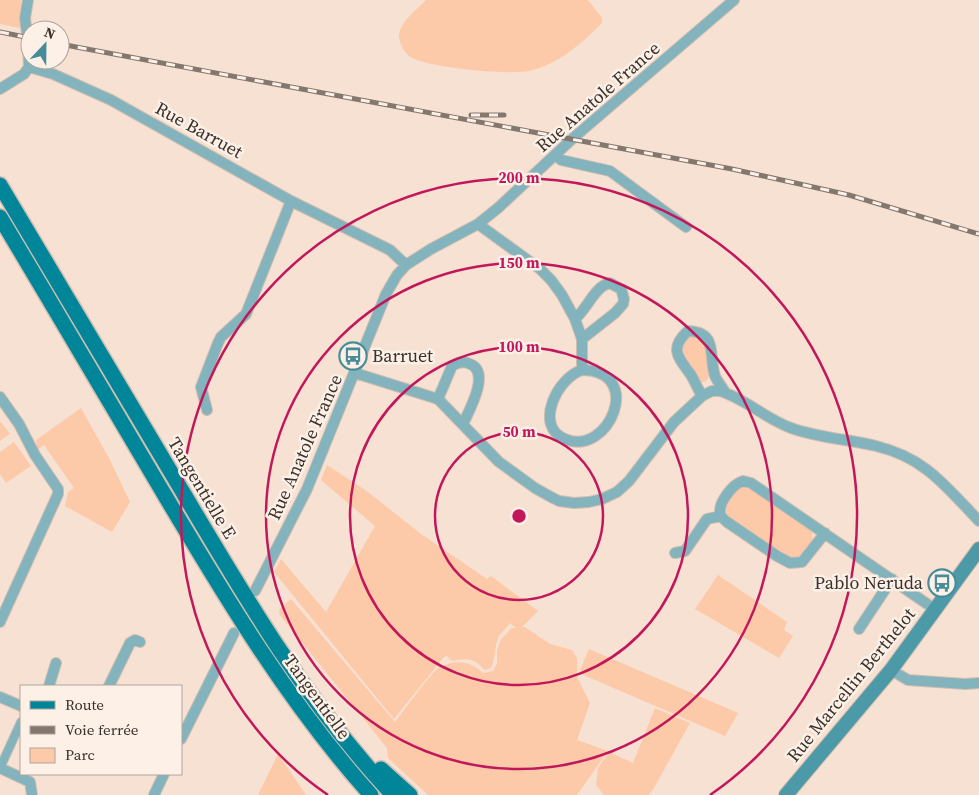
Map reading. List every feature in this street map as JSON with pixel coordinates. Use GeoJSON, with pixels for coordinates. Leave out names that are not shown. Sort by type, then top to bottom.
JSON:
{"type":"FeatureCollection","features":[{"type":"Feature","properties":{"kind":"main road","name":"Tangentielle E"},"geometry":{"type":"LineString","coordinates":[[0,185],[261,624],[287,664],[321,710],[368,768],[393,795]]}},
{"type":"Feature","properties":{"kind":"main road","name":"Tangentielle E"},"geometry":{"type":"LineString","coordinates":[[0,217],[208,568],[257,647]]}},
{"type":"Feature","properties":{"kind":"main road","name":"Rue Marcellin Berthelot"},"geometry":{"type":"LineString","coordinates":[[786,795],[891,670],[979,549]]}},
{"type":"Feature","properties":{"kind":"main road"},"geometry":{"type":"LineString","coordinates":[[261,624],[367,754],[410,795]]}},
{"type":"Feature","properties":{"kind":"main road","name":"Tangentielle"},"geometry":{"type":"LineString","coordinates":[[257,647],[347,768]]}},
{"type":"Feature","properties":{"kind":"main road"},"geometry":{"type":"LineString","coordinates":[[347,768],[362,795]]}},
{"type":"Feature","properties":{"kind":"main road"},"geometry":{"type":"LineString","coordinates":[[347,768],[371,795]]}},
{"type":"Feature","properties":{"kind":"street"},"geometry":{"type":"LineString","coordinates":[[25,20],[28,0]]}},
{"type":"Feature","properties":{"kind":"street","name":"Rue Anatole France"},"geometry":{"type":"LineString","coordinates":[[256,591],[307,489],[386,294],[397,274],[406,265],[431,249],[478,224],[513,195],[585,128],[734,0]]}},
{"type":"Feature","properties":{"kind":"street"},"geometry":{"type":"LineString","coordinates":[[0,89],[24,74],[27,70]]}},
{"type":"Feature","properties":{"kind":"street","name":"Rue Barruet"},"geometry":{"type":"LineString","coordinates":[[39,70],[53,74],[111,100],[291,200],[390,250],[406,265]]}},
{"type":"Feature","properties":{"kind":"street"},"geometry":{"type":"LineString","coordinates":[[555,156],[561,160],[610,171],[686,227]]}},
{"type":"Feature","properties":{"kind":"street"},"geometry":{"type":"LineString","coordinates":[[207,410],[201,387],[218,343],[246,314],[291,200]]}},
{"type":"Feature","properties":{"kind":"street"},"geometry":{"type":"LineString","coordinates":[[478,224],[540,269],[562,295],[575,319],[582,339],[582,370]]}},
{"type":"Feature","properties":{"kind":"street"},"geometry":{"type":"LineString","coordinates":[[575,319],[604,284],[610,282],[621,289],[624,294],[624,299],[619,308],[582,339]]}},
{"type":"Feature","properties":{"kind":"street"},"geometry":{"type":"LineString","coordinates":[[702,396],[690,374],[678,358],[678,343],[688,331],[698,332],[705,336],[710,343],[715,376],[726,392]]}},
{"type":"Feature","properties":{"kind":"street"},"geometry":{"type":"LineString","coordinates":[[438,399],[452,366],[462,362],[474,366],[479,371],[480,379],[463,424]]}},
{"type":"Feature","properties":{"kind":"street"},"geometry":{"type":"LineString","coordinates":[[582,370],[591,370],[606,377],[616,390],[617,401],[612,417],[602,431],[595,437],[576,442],[565,439],[554,431],[549,413],[564,383],[570,376],[582,370]]}},
{"type":"Feature","properties":{"kind":"street"},"geometry":{"type":"LineString","coordinates":[[355,373],[438,399],[499,462],[535,488],[559,501],[589,502],[611,496],[629,481],[674,422],[702,396],[712,391],[720,391],[726,392],[788,427],[809,434],[876,446],[901,454],[932,472],[979,521]]}},
{"type":"Feature","properties":{"kind":"street"},"geometry":{"type":"LineString","coordinates":[[0,397],[19,424],[35,455],[58,489],[56,502],[0,622]]}},
{"type":"Feature","properties":{"kind":"street"},"geometry":{"type":"LineString","coordinates":[[825,533],[802,562],[790,563],[727,522],[722,516],[720,508],[733,486],[743,481],[751,484],[825,533],[936,610]]}},
{"type":"Feature","properties":{"kind":"street"},"geometry":{"type":"LineString","coordinates":[[675,553],[685,551],[707,519],[722,516]]}},
{"type":"Feature","properties":{"kind":"street"},"geometry":{"type":"LineString","coordinates":[[859,628],[892,580]]}},
{"type":"Feature","properties":{"kind":"street"},"geometry":{"type":"LineString","coordinates":[[182,737],[234,633]]}},
{"type":"Feature","properties":{"kind":"street"},"geometry":{"type":"LineString","coordinates":[[109,685],[130,643],[135,640],[140,642]]}},
{"type":"Feature","properties":{"kind":"street"},"geometry":{"type":"LineString","coordinates":[[49,685],[56,663]]}},
{"type":"Feature","properties":{"kind":"street"},"geometry":{"type":"LineString","coordinates":[[891,670],[908,680],[965,684],[979,683]]}},
{"type":"Feature","properties":{"kind":"street"},"geometry":{"type":"LineString","coordinates":[[0,696],[20,706]]}},
{"type":"Feature","properties":{"kind":"street"},"geometry":{"type":"LineString","coordinates":[[20,724],[0,768],[20,774]]}},
{"type":"Feature","properties":{"kind":"street"},"geometry":{"type":"LineString","coordinates":[[154,795],[161,775]]}},
{"type":"Feature","properties":{"kind":"street"},"geometry":{"type":"LineString","coordinates":[[32,778],[32,795]]}},
{"type":"Feature","properties":{"kind":"green space"},"geometry":{"type":"Polygon","coordinates":[[[0,0],[21,0],[20,28],[0,24],[0,0]]]}},
{"type":"Feature","properties":{"kind":"green space"},"geometry":{"type":"Polygon","coordinates":[[[426,0],[588,0],[602,18],[602,23],[578,46],[550,64],[540,68],[519,72],[468,70],[418,60],[409,56],[404,49],[399,36],[402,25],[426,0]]]}},
{"type":"Feature","properties":{"kind":"green space"},"geometry":{"type":"Polygon","coordinates":[[[693,336],[704,341],[709,353],[710,370],[708,379],[705,382],[701,382],[688,365],[683,352],[683,346],[686,341],[693,336]]]}},
{"type":"Feature","properties":{"kind":"green space"},"geometry":{"type":"Polygon","coordinates":[[[81,408],[110,460],[130,502],[112,532],[65,506],[68,492],[74,488],[44,445],[37,450],[36,440],[81,408]]]}},
{"type":"Feature","properties":{"kind":"green space"},"geometry":{"type":"Polygon","coordinates":[[[0,421],[10,434],[0,441],[0,421]]]}},
{"type":"Feature","properties":{"kind":"green space"},"geometry":{"type":"Polygon","coordinates":[[[14,442],[31,466],[6,483],[0,474],[0,452],[14,442]]]}},
{"type":"Feature","properties":{"kind":"green space"},"geometry":{"type":"Polygon","coordinates":[[[327,465],[368,492],[421,534],[487,579],[491,576],[538,611],[522,627],[525,627],[550,644],[572,650],[577,658],[577,677],[590,703],[577,740],[608,751],[577,795],[428,795],[388,758],[387,748],[279,614],[280,608],[291,599],[395,722],[424,684],[440,667],[446,664],[463,662],[483,673],[493,671],[497,664],[497,651],[501,639],[512,628],[516,628],[510,623],[499,636],[491,668],[484,670],[474,661],[462,659],[452,661],[447,656],[444,657],[394,719],[274,572],[281,559],[326,612],[375,526],[321,480],[327,465]]]}},
{"type":"Feature","properties":{"kind":"green space"},"geometry":{"type":"Polygon","coordinates":[[[743,485],[812,531],[813,542],[802,557],[795,559],[785,556],[731,520],[725,510],[725,506],[734,492],[743,485]]]}},
{"type":"Feature","properties":{"kind":"green space"},"geometry":{"type":"Polygon","coordinates":[[[718,575],[787,622],[784,630],[793,636],[779,658],[695,609],[718,575]]]}},
{"type":"Feature","properties":{"kind":"green space"},"geometry":{"type":"Polygon","coordinates":[[[589,649],[738,713],[725,736],[579,673],[589,649]]]}},
{"type":"Feature","properties":{"kind":"green space"},"geometry":{"type":"Polygon","coordinates":[[[655,708],[690,723],[654,788],[649,795],[604,795],[596,785],[598,768],[609,752],[633,763],[655,708]]]}},
{"type":"Feature","properties":{"kind":"green space"},"geometry":{"type":"Polygon","coordinates":[[[278,754],[306,795],[258,795],[278,754]]]}},
{"type":"Feature","properties":{"kind":"railway"},"geometry":{"type":"LineString","coordinates":[[0,32],[20,36]]}},
{"type":"Feature","properties":{"kind":"railway"},"geometry":{"type":"LineString","coordinates":[[70,46],[732,169],[849,195],[979,234]]}},
{"type":"Feature","properties":{"kind":"railway"},"geometry":{"type":"LineString","coordinates":[[471,115],[504,115]]}},
{"type":"Feature","properties":{"kind":"place","name":"Barruet"},"geometry":{"type":"Point","coordinates":[353,356]}},
{"type":"Feature","properties":{"kind":"place","name":"Pablo Neruda"},"geometry":{"type":"Point","coordinates":[942,583]}}]}
